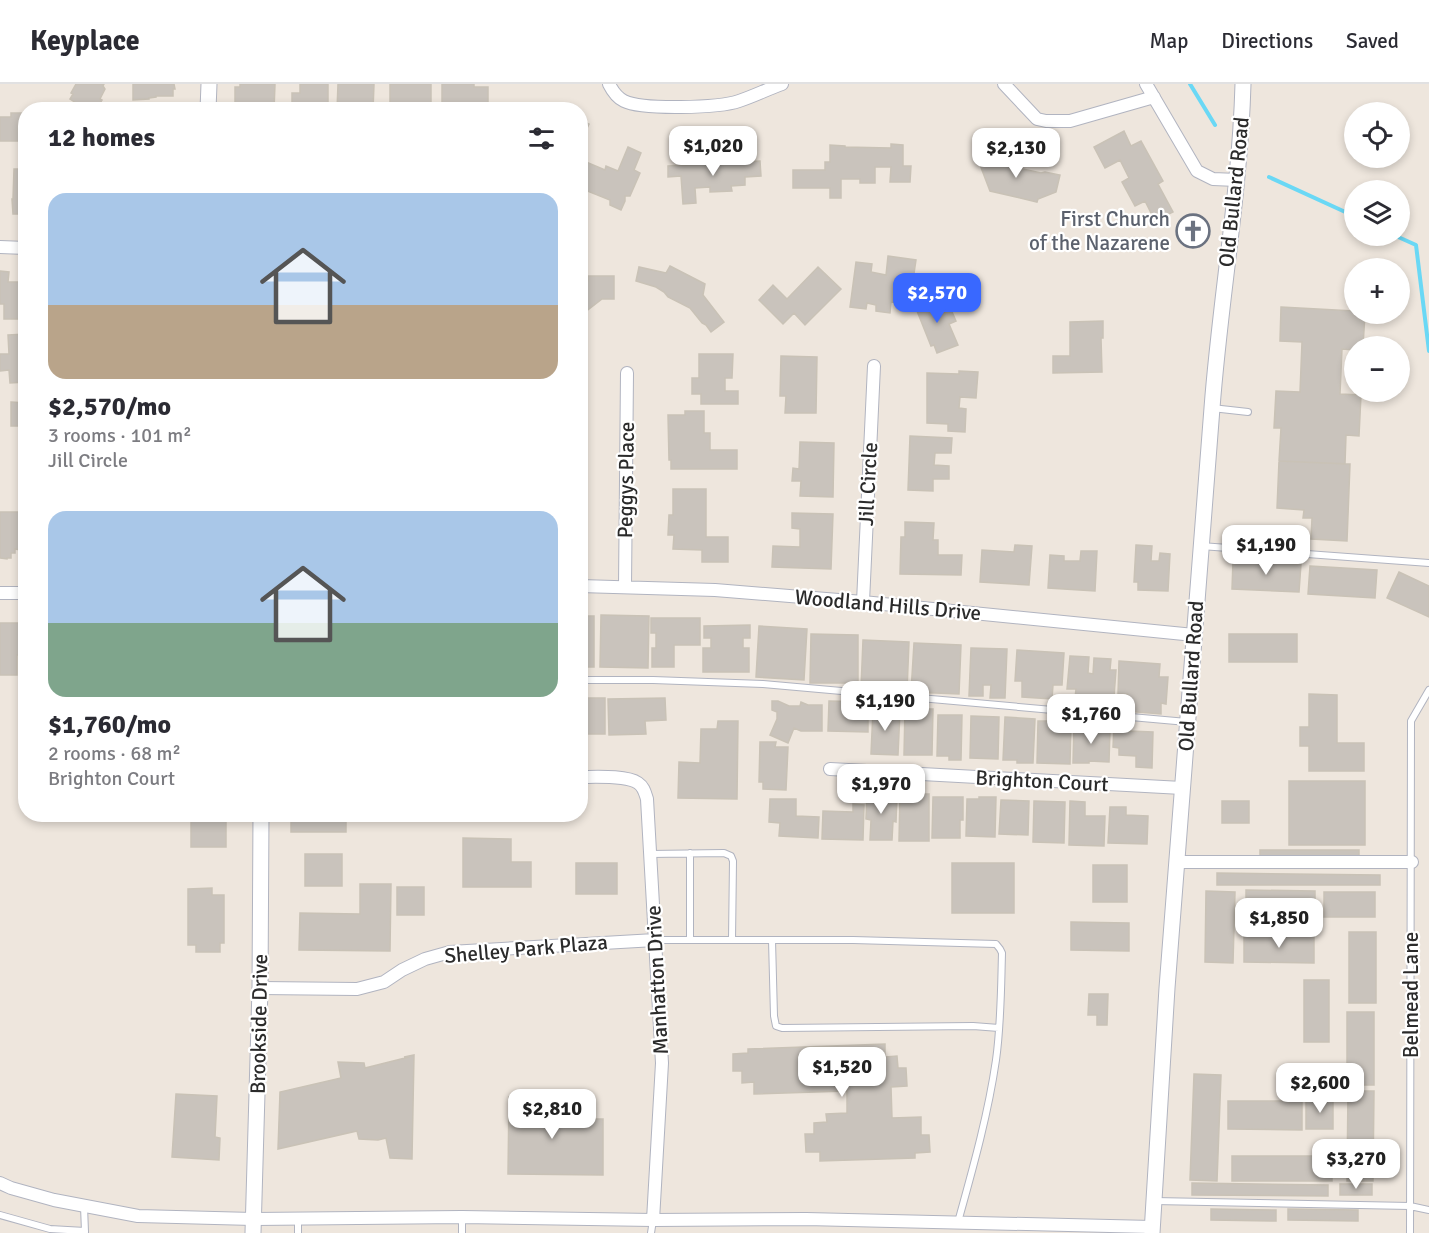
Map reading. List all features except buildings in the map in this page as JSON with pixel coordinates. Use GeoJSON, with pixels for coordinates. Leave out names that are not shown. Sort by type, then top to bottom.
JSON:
{"type":"FeatureCollection","features":[{"type":"Feature","properties":{"kind":"street"},"geometry":{"type":"LineString","coordinates":[[208,102],[209,84]]}},
{"type":"Feature","properties":{"kind":"street"},"geometry":{"type":"LineString","coordinates":[[609,84],[622,100],[640,106],[657,107],[706,106],[737,102],[782,84]]}},
{"type":"Feature","properties":{"kind":"street"},"geometry":{"type":"LineString","coordinates":[[1004,84],[1037,119],[1046,122],[1070,122],[1154,97]]}},
{"type":"Feature","properties":{"kind":"street"},"geometry":{"type":"LineString","coordinates":[[1146,84],[1197,171],[1213,178],[1237,180]]}},
{"type":"Feature","properties":{"kind":"street","name":"Old Bullard Road"},"geometry":{"type":"LineString","coordinates":[[1152,1230],[1166,999],[1187,722],[1217,348],[1240,153],[1243,84]]}},
{"type":"Feature","properties":{"kind":"street"},"geometry":{"type":"LineString","coordinates":[[0,247],[18,248]]}},
{"type":"Feature","properties":{"kind":"street","name":"Jill Circle"},"geometry":{"type":"LineString","coordinates":[[863,602],[874,366]]}},
{"type":"Feature","properties":{"kind":"street","name":"Peggys Place"},"geometry":{"type":"LineString","coordinates":[[625,587],[627,373]]}},
{"type":"Feature","properties":{"kind":"street","name":"Woodland Hills Drive"},"geometry":{"type":"LineString","coordinates":[[588,586],[715,590],[863,602],[1194,635]]}},
{"type":"Feature","properties":{"kind":"street"},"geometry":{"type":"LineString","coordinates":[[0,593],[18,593]]}},
{"type":"Feature","properties":{"kind":"street","name":"Brighton Court"},"geometry":{"type":"LineString","coordinates":[[830,770],[1182,788]]}},
{"type":"Feature","properties":{"kind":"street","name":"Manhatton Drive"},"geometry":{"type":"LineString","coordinates":[[588,777],[637,783],[644,790],[647,799],[662,1064],[652,1227]]}},
{"type":"Feature","properties":{"kind":"street","name":"Brookside Drive"},"geometry":{"type":"LineString","coordinates":[[253,1226],[260,988],[261,822]]}},
{"type":"Feature","properties":{"kind":"street"},"geometry":{"type":"LineString","coordinates":[[1177,862],[1412,862]]}},
{"type":"Feature","properties":{"kind":"street","name":"Shelley Park Plaza"},"geometry":{"type":"LineString","coordinates":[[260,988],[357,989],[384,982],[425,959],[450,952],[655,940]]}},
{"type":"Feature","properties":{"kind":"street"},"geometry":{"type":"LineString","coordinates":[[0,1183],[54,1200],[138,1216],[253,1226],[298,1219],[462,1218],[652,1227],[806,1219],[958,1222],[1152,1230]]}},
{"type":"Feature","properties":{"kind":"lane"},"geometry":{"type":"LineString","coordinates":[[1212,408],[1248,412]]}},
{"type":"Feature","properties":{"kind":"lane"},"geometry":{"type":"LineString","coordinates":[[1201,546],[1429,563]]}},
{"type":"Feature","properties":{"kind":"lane"},"geometry":{"type":"LineString","coordinates":[[588,680],[763,684],[1187,722]]}},
{"type":"Feature","properties":{"kind":"lane","name":"Belmead Lane"},"geometry":{"type":"LineString","coordinates":[[1410,1233],[1412,721],[1429,690]]}},
{"type":"Feature","properties":{"kind":"lane"},"geometry":{"type":"LineString","coordinates":[[690,853],[690,940]]}},
{"type":"Feature","properties":{"kind":"lane"},"geometry":{"type":"LineString","coordinates":[[650,854],[724,853],[731,856],[733,861],[732,940]]}},
{"type":"Feature","properties":{"kind":"lane"},"geometry":{"type":"LineString","coordinates":[[655,940],[853,940],[996,944],[1002,953],[996,1058],[989,1098],[958,1222]]}},
{"type":"Feature","properties":{"kind":"lane"},"geometry":{"type":"LineString","coordinates":[[772,940],[776,1026],[782,1028],[973,1026],[999,1028]]}},
{"type":"Feature","properties":{"kind":"lane"},"geometry":{"type":"LineString","coordinates":[[1154,1200],[1410,1206],[1429,1210]]}},
{"type":"Feature","properties":{"kind":"lane"},"geometry":{"type":"LineString","coordinates":[[0,1215],[50,1229],[85,1232],[84,1206]]}},
{"type":"Feature","properties":{"kind":"lane"},"geometry":{"type":"LineString","coordinates":[[462,1218],[462,1233]]}},
{"type":"Feature","properties":{"kind":"lane"},"geometry":{"type":"LineString","coordinates":[[298,1219],[298,1233]]}},
{"type":"Feature","properties":{"kind":"waterway"},"geometry":{"type":"LineString","coordinates":[[1190,84],[1215,125]]}},
{"type":"Feature","properties":{"kind":"waterway"},"geometry":{"type":"LineString","coordinates":[[1269,177],[1344,211]]}},
{"type":"Feature","properties":{"kind":"waterway"},"geometry":{"type":"LineString","coordinates":[[1410,242],[1416,245],[1429,351]]}},
{"type":"Feature","properties":{"kind":"place","name":"First Church of the Nazarene"},"geometry":{"type":"Point","coordinates":[1193,231]}}]}
